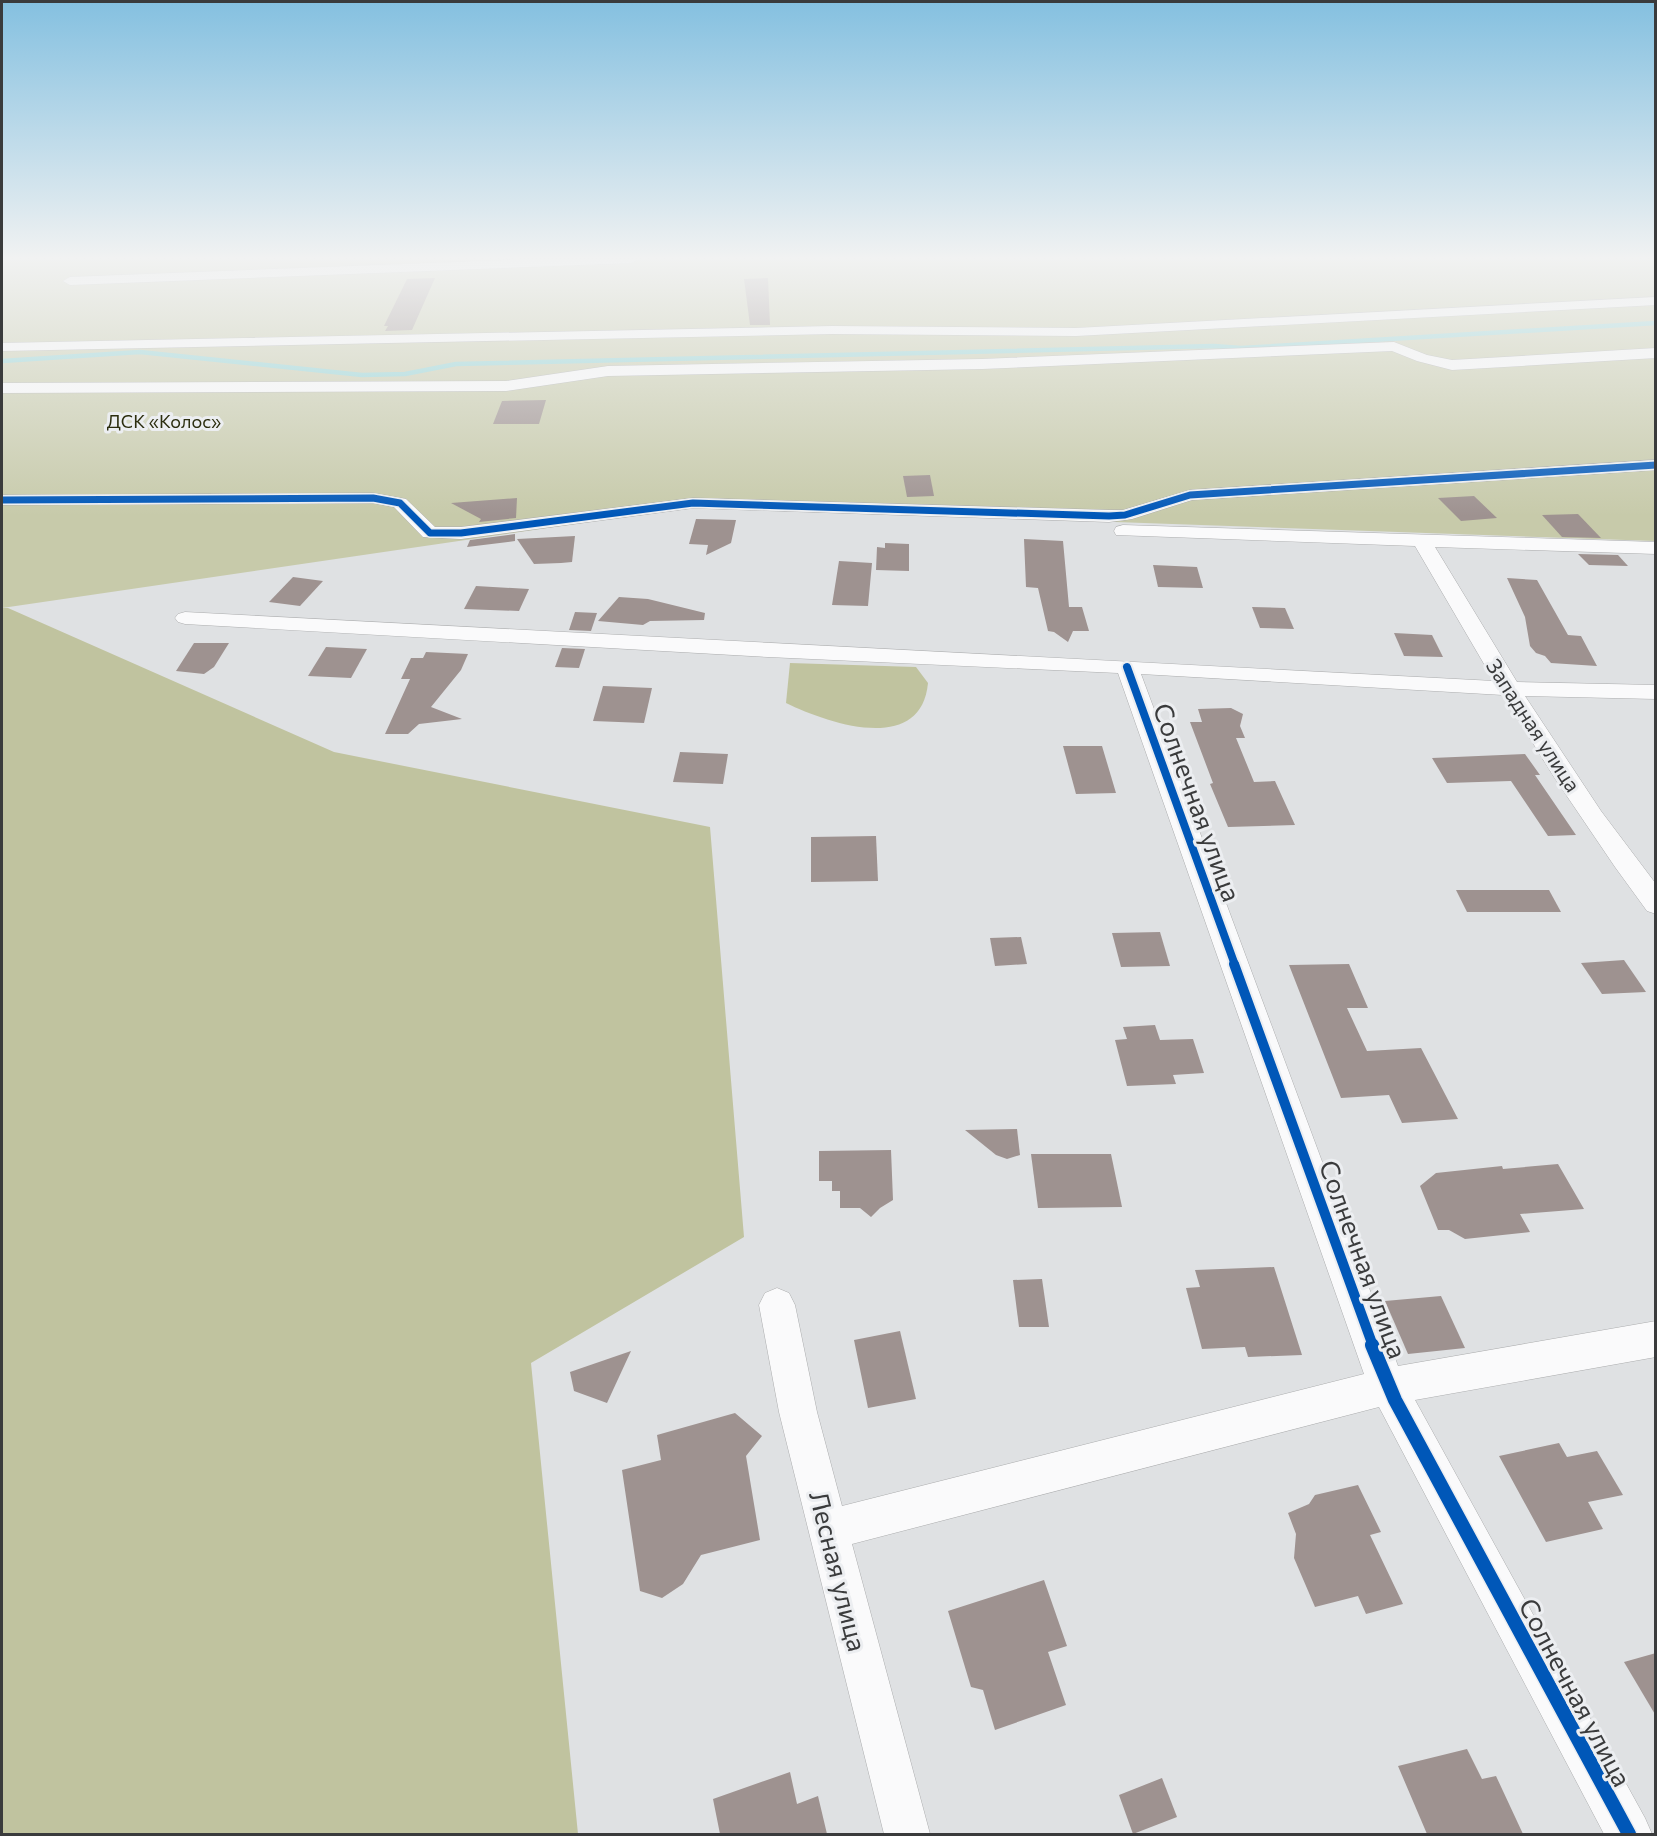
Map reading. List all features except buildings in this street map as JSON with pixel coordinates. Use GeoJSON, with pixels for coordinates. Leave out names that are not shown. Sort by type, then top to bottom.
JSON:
{"type":"FeatureCollection","features":[{"type":"Feature","properties":{"kind":"street"},"geometry":{"type":"LineString","coordinates":[[2,347],[114,345]]}},
{"type":"Feature","properties":{"kind":"street"},"geometry":{"type":"LineString","coordinates":[[2,388],[506,386],[608,370],[982,364],[1394,346],[1422,358],[1452,365],[1656,353]]}},
{"type":"Feature","properties":{"kind":"street"},"geometry":{"type":"LineString","coordinates":[[2,500],[373,498],[400,503],[430,532],[461,533],[693,502],[1119,516],[1190,495],[1656,465]]}},
{"type":"Feature","properties":{"kind":"street"},"geometry":{"type":"LineString","coordinates":[[1123,531],[1656,548]]}},
{"type":"Feature","properties":{"kind":"street","name":"Западная улица"},"geometry":{"type":"LineString","coordinates":[[1422,541],[1509,689],[1632,873],[1656,904]]}},
{"type":"Feature","properties":{"kind":"street"},"geometry":{"type":"LineString","coordinates":[[185,618],[1509,689],[1656,692]]}},
{"type":"Feature","properties":{"kind":"street","name":"Солнечная улица"},"geometry":{"type":"LineString","coordinates":[[1127,667],[1389,1386],[1629,1834]]}},
{"type":"Feature","properties":{"kind":"street","name":"Лесная улица"},"geometry":{"type":"LineString","coordinates":[[777,1305],[798,1412],[907,1834]]}},
{"type":"Feature","properties":{"kind":"street"},"geometry":{"type":"LineString","coordinates":[[828,1530],[1389,1386],[1656,1338]]}},
{"type":"Feature","properties":{"kind":"green space","name":"ДСК «Колос»"},"geometry":{"type":"Polygon","coordinates":[[[2,345],[1655,345],[1655,541],[691,507],[2,608],[2,345]]]}},
{"type":"Feature","properties":{"kind":"green space"},"geometry":{"type":"Polygon","coordinates":[[[2,608],[8,608],[334,752],[710,827],[744,1237],[531,1363],[578,1834],[2,1834],[2,608]]]}},
{"type":"Feature","properties":{"kind":"green space"},"geometry":{"type":"Polygon","coordinates":[[[790,663],[916,667],[928,683],[922,706],[909,720],[891,727],[870,728],[847,725],[825,719],[786,703],[790,663]]]}},
{"type":"Feature","properties":{"kind":"waterway"},"geometry":{"type":"LineString","coordinates":[[2,361],[140,352],[362,375],[405,374],[456,364],[1214,346],[1241,348],[1296,345]]}},
{"type":"Feature","properties":{"kind":"cycle path"},"geometry":{"type":"LineString","coordinates":[[2,500],[373,498],[400,503],[430,533],[461,533],[693,503],[1109,516],[1125,515],[1190,495],[1656,465]]}},
{"type":"Feature","properties":{"kind":"cycle path"},"geometry":{"type":"LineString","coordinates":[[1127,667],[1382,1372],[1629,1834]]}}]}
